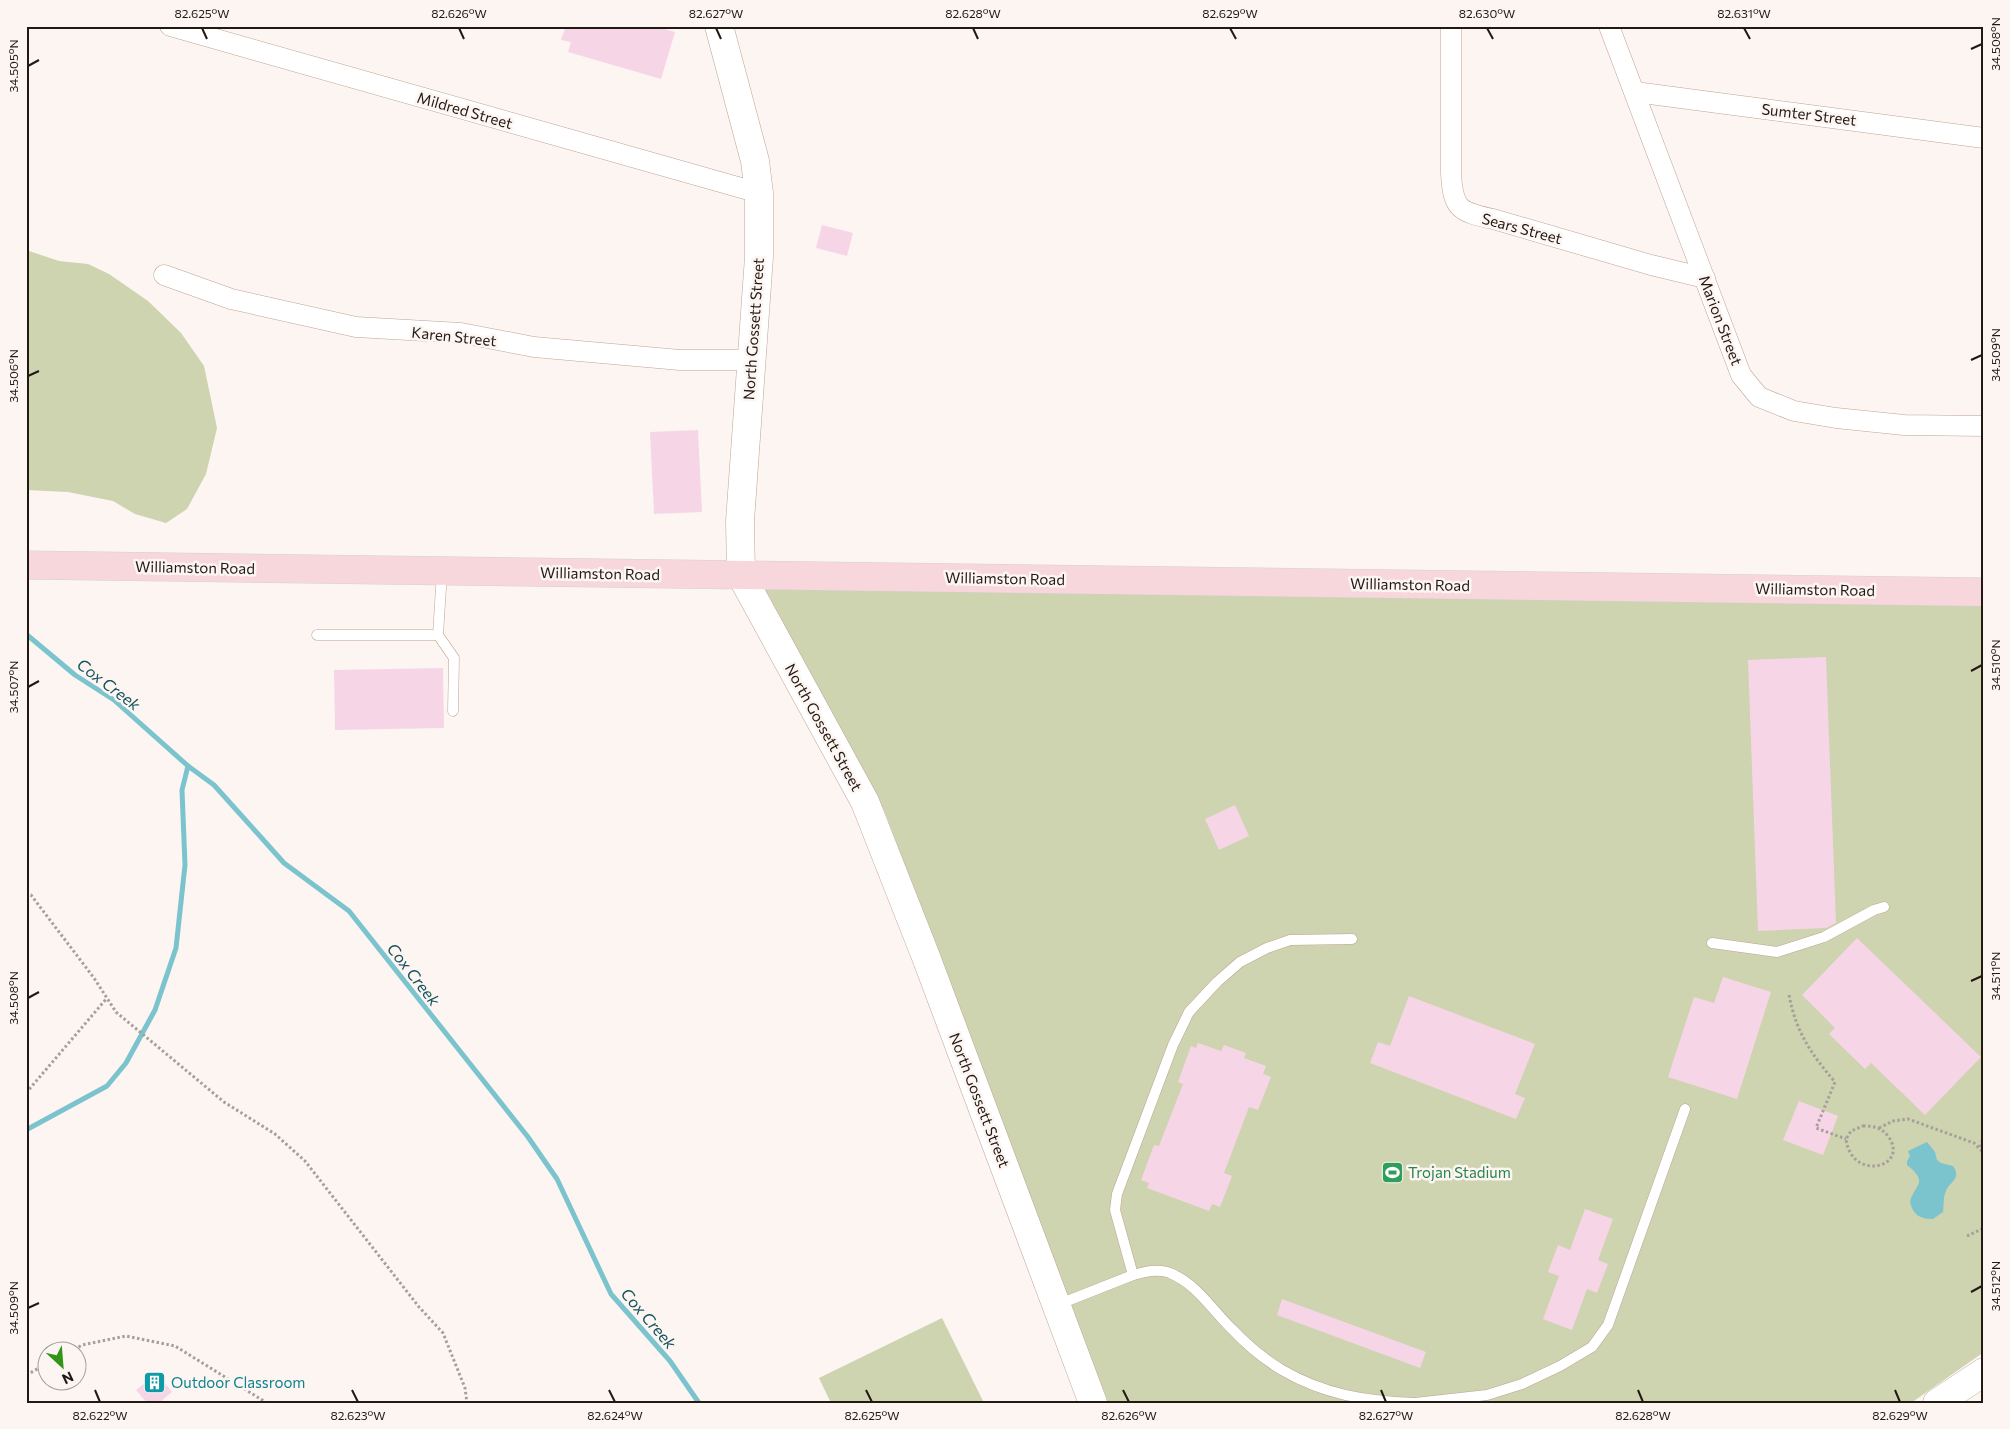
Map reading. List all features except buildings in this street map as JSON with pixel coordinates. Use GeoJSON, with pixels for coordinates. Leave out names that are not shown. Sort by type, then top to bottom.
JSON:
{"type":"FeatureCollection","features":[{"type":"Feature","properties":{"kind":"main road","name":"Williamston Road"},"geometry":{"type":"LineString","coordinates":[[26,565],[1984,592]]}},
{"type":"Feature","properties":{"kind":"street","name":"Mildred Street"},"geometry":{"type":"LineString","coordinates":[[170,26],[759,193]]}},
{"type":"Feature","properties":{"kind":"street","name":"North Gossett Street"},"geometry":{"type":"LineString","coordinates":[[719,26],[755,160],[759,193],[758,257],[740,521],[741,575],[865,802],[926,957],[1093,1403]]}},
{"type":"Feature","properties":{"kind":"street","name":"Sears Street"},"geometry":{"type":"LineString","coordinates":[[1451,26],[1451,173],[1452,194],[1457,204],[1468,214],[1492,219],[1651,265],[1705,278]]}},
{"type":"Feature","properties":{"kind":"street","name":"Marion Street"},"geometry":{"type":"LineString","coordinates":[[1609,26],[1741,375],[1759,397],[1794,411],[1836,418],[1904,425],[1984,426]]}},
{"type":"Feature","properties":{"kind":"street","name":"Sumter Street"},"geometry":{"type":"LineString","coordinates":[[1635,92],[1984,138]]}},
{"type":"Feature","properties":{"kind":"street","name":"Karen Street"},"geometry":{"type":"LineString","coordinates":[[164,275],[231,299],[356,327],[460,333],[534,347],[670,359],[751,360]]}},
{"type":"Feature","properties":{"kind":"street"},"geometry":{"type":"LineString","coordinates":[[1937,1403],[1984,1372]]}},
{"type":"Feature","properties":{"kind":"lane"},"geometry":{"type":"LineString","coordinates":[[442,571],[438,635],[454,658],[453,711]]}},
{"type":"Feature","properties":{"kind":"lane"},"geometry":{"type":"LineString","coordinates":[[317,635],[438,635]]}},
{"type":"Feature","properties":{"kind":"lane"},"geometry":{"type":"LineString","coordinates":[[1712,943],[1777,952],[1824,937],[1874,910],[1884,907]]}},
{"type":"Feature","properties":{"kind":"lane"},"geometry":{"type":"LineString","coordinates":[[1133,1275],[1115,1210],[1117,1194],[1174,1045],[1189,1012],[1217,982],[1240,962],[1267,948],[1290,940],[1352,939]]}},
{"type":"Feature","properties":{"kind":"lane"},"geometry":{"type":"LineString","coordinates":[[1057,1304],[1150,1270],[1169,1272],[1194,1287],[1231,1329],[1255,1351],[1283,1370],[1306,1382],[1332,1392],[1359,1399],[1415,1403],[1487,1395],[1522,1384],[1560,1366],[1592,1347],[1608,1325],[1685,1109]]}},
{"type":"Feature","properties":{"kind":"path"},"geometry":{"type":"LineString","coordinates":[[26,893],[31,895],[66,941],[116,1012],[224,1102],[275,1134],[305,1161],[419,1307],[443,1332],[465,1388],[467,1403]]}},
{"type":"Feature","properties":{"kind":"path"},"geometry":{"type":"LineString","coordinates":[[1789,996],[1800,1034],[1816,1060],[1835,1082],[1816,1128],[1846,1139]]}},
{"type":"Feature","properties":{"kind":"path"},"geometry":{"type":"LineString","coordinates":[[26,1093],[107,998]]}},
{"type":"Feature","properties":{"kind":"path"},"geometry":{"type":"LineString","coordinates":[[1879,1128],[1890,1138],[1893,1152],[1891,1158],[1879,1166],[1871,1167],[1858,1162],[1849,1152],[1846,1139],[1851,1131],[1863,1126],[1879,1128],[1893,1121],[1908,1119],[1974,1143],[1980,1146],[1984,1153]]}},
{"type":"Feature","properties":{"kind":"path"},"geometry":{"type":"LineString","coordinates":[[1980,1146],[1984,1136]]}},
{"type":"Feature","properties":{"kind":"path"},"geometry":{"type":"LineString","coordinates":[[1967,1236],[1984,1228]]}},
{"type":"Feature","properties":{"kind":"path"},"geometry":{"type":"LineString","coordinates":[[88,1344],[126,1336],[175,1346],[267,1403]]}},
{"type":"Feature","properties":{"kind":"path"},"geometry":{"type":"LineString","coordinates":[[26,1376],[28,1372]]}},
{"type":"Feature","properties":{"kind":"green space"},"geometry":{"type":"Polygon","coordinates":[[[26,250],[59,261],[88,264],[109,274],[148,301],[181,333],[204,366],[217,428],[206,474],[187,509],[166,523],[135,514],[113,501],[68,492],[26,490],[26,250]]]}},
{"type":"Feature","properties":{"kind":"green space"},"geometry":{"type":"Polygon","coordinates":[[[741,575],[1984,592],[1984,1352],[1911,1403],[1108,1403],[884,810],[741,575]]]}},
{"type":"Feature","properties":{"kind":"green space"},"geometry":{"type":"Polygon","coordinates":[[[942,1318],[984,1403],[831,1403],[819,1378],[942,1318]]]}},
{"type":"Feature","properties":{"kind":"water"},"geometry":{"type":"Polygon","coordinates":[[[1927,1142],[1935,1152],[1937,1160],[1953,1166],[1956,1174],[1956,1177],[1945,1193],[1943,1212],[1933,1219],[1921,1217],[1913,1210],[1910,1202],[1919,1184],[1919,1180],[1914,1171],[1907,1165],[1910,1156],[1908,1151],[1927,1142]]]}},
{"type":"Feature","properties":{"kind":"waterway","name":"Cox Creek"},"geometry":{"type":"LineString","coordinates":[[26,634],[75,675],[114,700],[188,766],[214,785],[284,863],[349,911],[528,1137],[557,1179],[611,1294],[670,1361],[699,1403]]}},
{"type":"Feature","properties":{"kind":"waterway"},"geometry":{"type":"LineString","coordinates":[[26,1130],[107,1086],[126,1063],[155,1010],[176,948],[185,865],[182,790],[188,766]]}},
{"type":"Feature","properties":{"kind":"place","name":"Trojan Stadium"},"geometry":{"type":"Point","coordinates":[1392,1172]}},
{"type":"Feature","properties":{"kind":"place","name":"Outdoor Classroom"},"geometry":{"type":"Point","coordinates":[155,1382]}}]}
